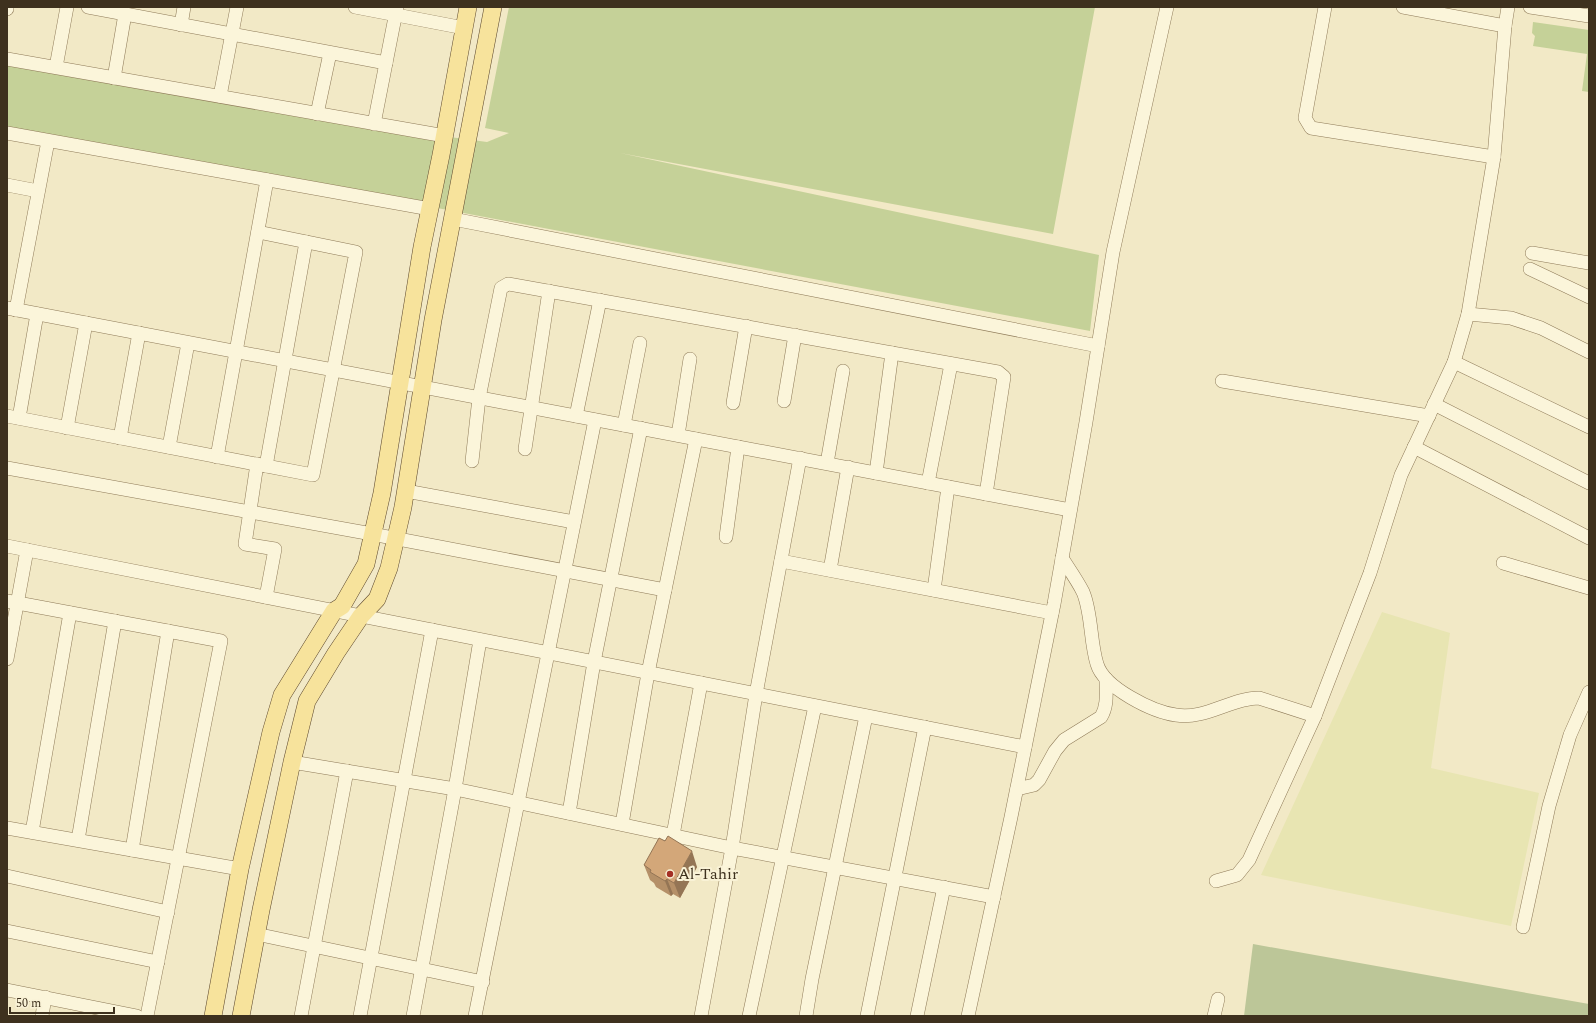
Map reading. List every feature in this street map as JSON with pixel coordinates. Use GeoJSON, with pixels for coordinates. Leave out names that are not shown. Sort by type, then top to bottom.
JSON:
{"type":"FeatureCollection","features":[{"type":"Feature","properties":{"kind":"main road"},"geometry":{"type":"LineString","coordinates":[[212,1016],[240,869],[271,732],[282,695],[334,611],[342,606],[366,564],[382,493],[422,247],[445,136],[468,7]]}},
{"type":"Feature","properties":{"kind":"main road"},"geometry":{"type":"LineString","coordinates":[[241,1016],[256,934],[292,762],[307,701],[336,653],[361,616],[377,600],[389,568],[406,491],[433,320],[493,7]]}},
{"type":"Feature","properties":{"kind":"street"},"geometry":{"type":"LineString","coordinates":[[56,67],[67,7]]}},
{"type":"Feature","properties":{"kind":"street"},"geometry":{"type":"LineString","coordinates":[[88,7],[386,64]]}},
{"type":"Feature","properties":{"kind":"street"},"geometry":{"type":"LineString","coordinates":[[181,24],[184,7]]}},
{"type":"Feature","properties":{"kind":"street"},"geometry":{"type":"LineString","coordinates":[[220,96],[237,7]]}},
{"type":"Feature","properties":{"kind":"street"},"geometry":{"type":"LineString","coordinates":[[355,7],[396,11],[464,28]]}},
{"type":"Feature","properties":{"kind":"street"},"geometry":{"type":"LineString","coordinates":[[968,1016],[1017,789],[1052,613],[1113,252],[1167,7]]}},
{"type":"Feature","properties":{"kind":"street"},"geometry":{"type":"LineString","coordinates":[[1325,7],[1305,118],[1310,128],[1494,157]]}},
{"type":"Feature","properties":{"kind":"street"},"geometry":{"type":"LineString","coordinates":[[1403,7],[1505,26]]}},
{"type":"Feature","properties":{"kind":"street"},"geometry":{"type":"LineString","coordinates":[[1216,880],[1236,875],[1249,860],[1315,716],[1370,573],[1401,475],[1454,362],[1468,314],[1494,157],[1505,26],[1508,7]]}},
{"type":"Feature","properties":{"kind":"street"},"geometry":{"type":"LineString","coordinates":[[1530,7],[1589,16]]}},
{"type":"Feature","properties":{"kind":"street"},"geometry":{"type":"LineString","coordinates":[[374,124],[396,11]]}},
{"type":"Feature","properties":{"kind":"street"},"geometry":{"type":"LineString","coordinates":[[114,78],[125,14]]}},
{"type":"Feature","properties":{"kind":"street"},"geometry":{"type":"LineString","coordinates":[[317,114],[330,53]]}},
{"type":"Feature","properties":{"kind":"street"},"geometry":{"type":"LineString","coordinates":[[7,59],[445,136]]}},
{"type":"Feature","properties":{"kind":"street"},"geometry":{"type":"LineString","coordinates":[[7,133],[430,209]]}},
{"type":"Feature","properties":{"kind":"street"},"geometry":{"type":"LineString","coordinates":[[48,141],[12,309],[1070,510]]}},
{"type":"Feature","properties":{"kind":"street"},"geometry":{"type":"LineString","coordinates":[[217,457],[267,180]]}},
{"type":"Feature","properties":{"kind":"street"},"geometry":{"type":"LineString","coordinates":[[7,185],[38,191]]}},
{"type":"Feature","properties":{"kind":"street"},"geometry":{"type":"LineString","coordinates":[[453,219],[1098,346]]}},
{"type":"Feature","properties":{"kind":"street"},"geometry":{"type":"LineString","coordinates":[[37,314],[13,417],[313,475],[356,252],[258,232]]}},
{"type":"Feature","properties":{"kind":"street"},"geometry":{"type":"LineString","coordinates":[[266,597],[275,549],[245,544],[250,512],[285,361],[306,242]]}},
{"type":"Feature","properties":{"kind":"street"},"geometry":{"type":"LineString","coordinates":[[1532,253],[1589,263]]}},
{"type":"Feature","properties":{"kind":"street"},"geometry":{"type":"LineString","coordinates":[[1530,269],[1589,297]]}},
{"type":"Feature","properties":{"kind":"street"},"geometry":{"type":"LineString","coordinates":[[472,461],[479,398],[501,288],[508,284],[998,372],[1004,377],[986,494]]}},
{"type":"Feature","properties":{"kind":"street"},"geometry":{"type":"LineString","coordinates":[[525,449],[550,291]]}},
{"type":"Feature","properties":{"kind":"street"},"geometry":{"type":"LineString","coordinates":[[576,416],[600,300]]}},
{"type":"Feature","properties":{"kind":"street"},"geometry":{"type":"LineString","coordinates":[[1468,314],[1511,318],[1541,328],[1589,352]]}},
{"type":"Feature","properties":{"kind":"street"},"geometry":{"type":"LineString","coordinates":[[67,428],[86,323]]}},
{"type":"Feature","properties":{"kind":"street"},"geometry":{"type":"LineString","coordinates":[[733,403],[746,326]]}},
{"type":"Feature","properties":{"kind":"street"},"geometry":{"type":"LineString","coordinates":[[120,438],[139,333]]}},
{"type":"Feature","properties":{"kind":"street"},"geometry":{"type":"LineString","coordinates":[[784,401],[794,335]]}},
{"type":"Feature","properties":{"kind":"street"},"geometry":{"type":"LineString","coordinates":[[169,447],[188,342]]}},
{"type":"Feature","properties":{"kind":"street"},"geometry":{"type":"LineString","coordinates":[[624,425],[640,343]]}},
{"type":"Feature","properties":{"kind":"street"},"geometry":{"type":"LineString","coordinates":[[876,473],[892,353]]}},
{"type":"Feature","properties":{"kind":"street"},"geometry":{"type":"LineString","coordinates":[[678,435],[690,359]]}},
{"type":"Feature","properties":{"kind":"street"},"geometry":{"type":"LineString","coordinates":[[1454,362],[1589,427]]}},
{"type":"Feature","properties":{"kind":"street"},"geometry":{"type":"LineString","coordinates":[[928,483],[951,364]]}},
{"type":"Feature","properties":{"kind":"street"},"geometry":{"type":"LineString","coordinates":[[827,464],[843,371]]}},
{"type":"Feature","properties":{"kind":"street"},"geometry":{"type":"LineString","coordinates":[[1222,381],[1429,416]]}},
{"type":"Feature","properties":{"kind":"street"},"geometry":{"type":"LineString","coordinates":[[1434,404],[1589,483]]}},
{"type":"Feature","properties":{"kind":"street"},"geometry":{"type":"LineString","coordinates":[[475,1016],[595,420]]}},
{"type":"Feature","properties":{"kind":"street"},"geometry":{"type":"LineString","coordinates":[[569,813],[594,662],[641,428]]}},
{"type":"Feature","properties":{"kind":"street"},"geometry":{"type":"LineString","coordinates":[[622,824],[648,673],[696,439]]}},
{"type":"Feature","properties":{"kind":"street"},"geometry":{"type":"LineString","coordinates":[[726,537],[738,447]]}},
{"type":"Feature","properties":{"kind":"street"},"geometry":{"type":"LineString","coordinates":[[1414,447],[1589,538]]}},
{"type":"Feature","properties":{"kind":"street"},"geometry":{"type":"LineString","coordinates":[[701,1016],[732,848],[756,694],[800,458]]}},
{"type":"Feature","properties":{"kind":"street"},"geometry":{"type":"LineString","coordinates":[[7,468],[396,538],[665,590]]}},
{"type":"Feature","properties":{"kind":"street"},"geometry":{"type":"LineString","coordinates":[[830,570],[848,468]]}},
{"type":"Feature","properties":{"kind":"street"},"geometry":{"type":"LineString","coordinates":[[934,590],[948,486]]}},
{"type":"Feature","properties":{"kind":"street"},"geometry":{"type":"LineString","coordinates":[[406,491],[574,522]]}},
{"type":"Feature","properties":{"kind":"street"},"geometry":{"type":"LineString","coordinates":[[7,546],[1025,747]]}},
{"type":"Feature","properties":{"kind":"street"},"geometry":{"type":"LineString","coordinates":[[7,654],[12,602],[27,550]]}},
{"type":"Feature","properties":{"kind":"street"},"geometry":{"type":"LineString","coordinates":[[1062,558],[1083,593],[1097,666],[1106,679],[1130,697],[1153,709],[1177,716],[1198,714],[1252,698],[1259,698],[1315,716]]}},
{"type":"Feature","properties":{"kind":"street"},"geometry":{"type":"LineString","coordinates":[[780,560],[1052,613]]}},
{"type":"Feature","properties":{"kind":"street"},"geometry":{"type":"LineString","coordinates":[[1503,563],[1589,588]]}},
{"type":"Feature","properties":{"kind":"street"},"geometry":{"type":"LineString","coordinates":[[12,602],[221,641],[147,1016]]}},
{"type":"Feature","properties":{"kind":"street"},"geometry":{"type":"LineString","coordinates":[[32,832],[70,613]]}},
{"type":"Feature","properties":{"kind":"street"},"geometry":{"type":"LineString","coordinates":[[78,840],[115,621]]}},
{"type":"Feature","properties":{"kind":"street"},"geometry":{"type":"LineString","coordinates":[[360,1016],[432,630]]}},
{"type":"Feature","properties":{"kind":"street"},"geometry":{"type":"LineString","coordinates":[[132,850],[168,631]]}},
{"type":"Feature","properties":{"kind":"street"},"geometry":{"type":"LineString","coordinates":[[413,1016],[455,789],[480,640]]}},
{"type":"Feature","properties":{"kind":"street"},"geometry":{"type":"LineString","coordinates":[[1017,789],[1034,785],[1039,780],[1055,751],[1064,740],[1101,717],[1106,703],[1106,679]]}},
{"type":"Feature","properties":{"kind":"street"},"geometry":{"type":"LineString","coordinates":[[673,835],[701,683]]}},
{"type":"Feature","properties":{"kind":"street"},"geometry":{"type":"LineString","coordinates":[[1523,927],[1549,806],[1570,735],[1589,692]]}},
{"type":"Feature","properties":{"kind":"street"},"geometry":{"type":"LineString","coordinates":[[749,1016],[815,706]]}},
{"type":"Feature","properties":{"kind":"street"},"geometry":{"type":"LineString","coordinates":[[806,1016],[866,716]]}},
{"type":"Feature","properties":{"kind":"street"},"geometry":{"type":"LineString","coordinates":[[867,1016],[925,727]]}},
{"type":"Feature","properties":{"kind":"street"},"geometry":{"type":"LineString","coordinates":[[292,762],[455,789],[732,848],[994,897]]}},
{"type":"Feature","properties":{"kind":"street"},"geometry":{"type":"LineString","coordinates":[[301,1016],[346,771]]}},
{"type":"Feature","properties":{"kind":"street"},"geometry":{"type":"LineString","coordinates":[[7,828],[240,869]]}},
{"type":"Feature","properties":{"kind":"street"},"geometry":{"type":"LineString","coordinates":[[7,876],[168,912]]}},
{"type":"Feature","properties":{"kind":"street"},"geometry":{"type":"LineString","coordinates":[[917,1016],[944,888]]}},
{"type":"Feature","properties":{"kind":"street"},"geometry":{"type":"LineString","coordinates":[[7,931],[158,962]]}},
{"type":"Feature","properties":{"kind":"street"},"geometry":{"type":"LineString","coordinates":[[256,934],[483,982]]}},
{"type":"Feature","properties":{"kind":"street"},"geometry":{"type":"LineString","coordinates":[[7,990],[45,998],[95,1012],[137,1016]]}},
{"type":"Feature","properties":{"kind":"street"},"geometry":{"type":"LineString","coordinates":[[42,1016],[45,998]]}},
{"type":"Feature","properties":{"kind":"street"},"geometry":{"type":"LineString","coordinates":[[1214,1016],[1218,999]]}},
{"type":"Feature","properties":{"kind":"shaded area"},"geometry":{"type":"Polygon","coordinates":[[[1382,612],[1450,633],[1431,768],[1539,793],[1511,926],[1261,875],[1382,612]]]}},
{"type":"Feature","properties":{"kind":"green space"},"geometry":{"type":"Polygon","coordinates":[[[509,7],[1095,7],[1053,234],[620,153],[1099,255],[1090,331],[7,127],[7,62],[375,127],[487,142],[509,133],[485,128],[509,7]]]}},
{"type":"Feature","properties":{"kind":"green space"},"geometry":{"type":"Polygon","coordinates":[[[1533,22],[1589,30],[1589,92],[1582,91],[1587,54],[1533,46],[1535,36],[1532,33],[1533,22]]]}},
{"type":"Feature","properties":{"kind":"green space"},"geometry":{"type":"Polygon","coordinates":[[[1253,944],[1589,1004],[1589,1016],[1244,1016],[1253,944]]]}},
{"type":"Feature","properties":{"kind":"building"},"geometry":{"type":"Polygon","coordinates":[[[668,836],[692,851],[674,883],[667,879],[665,881],[650,872],[651,870],[644,865],[659,838],[665,841],[668,836]]]}},
{"type":"Feature","properties":{"kind":"place","name":"Al-Tahir"},"geometry":{"type":"Point","coordinates":[670,874]}}]}
